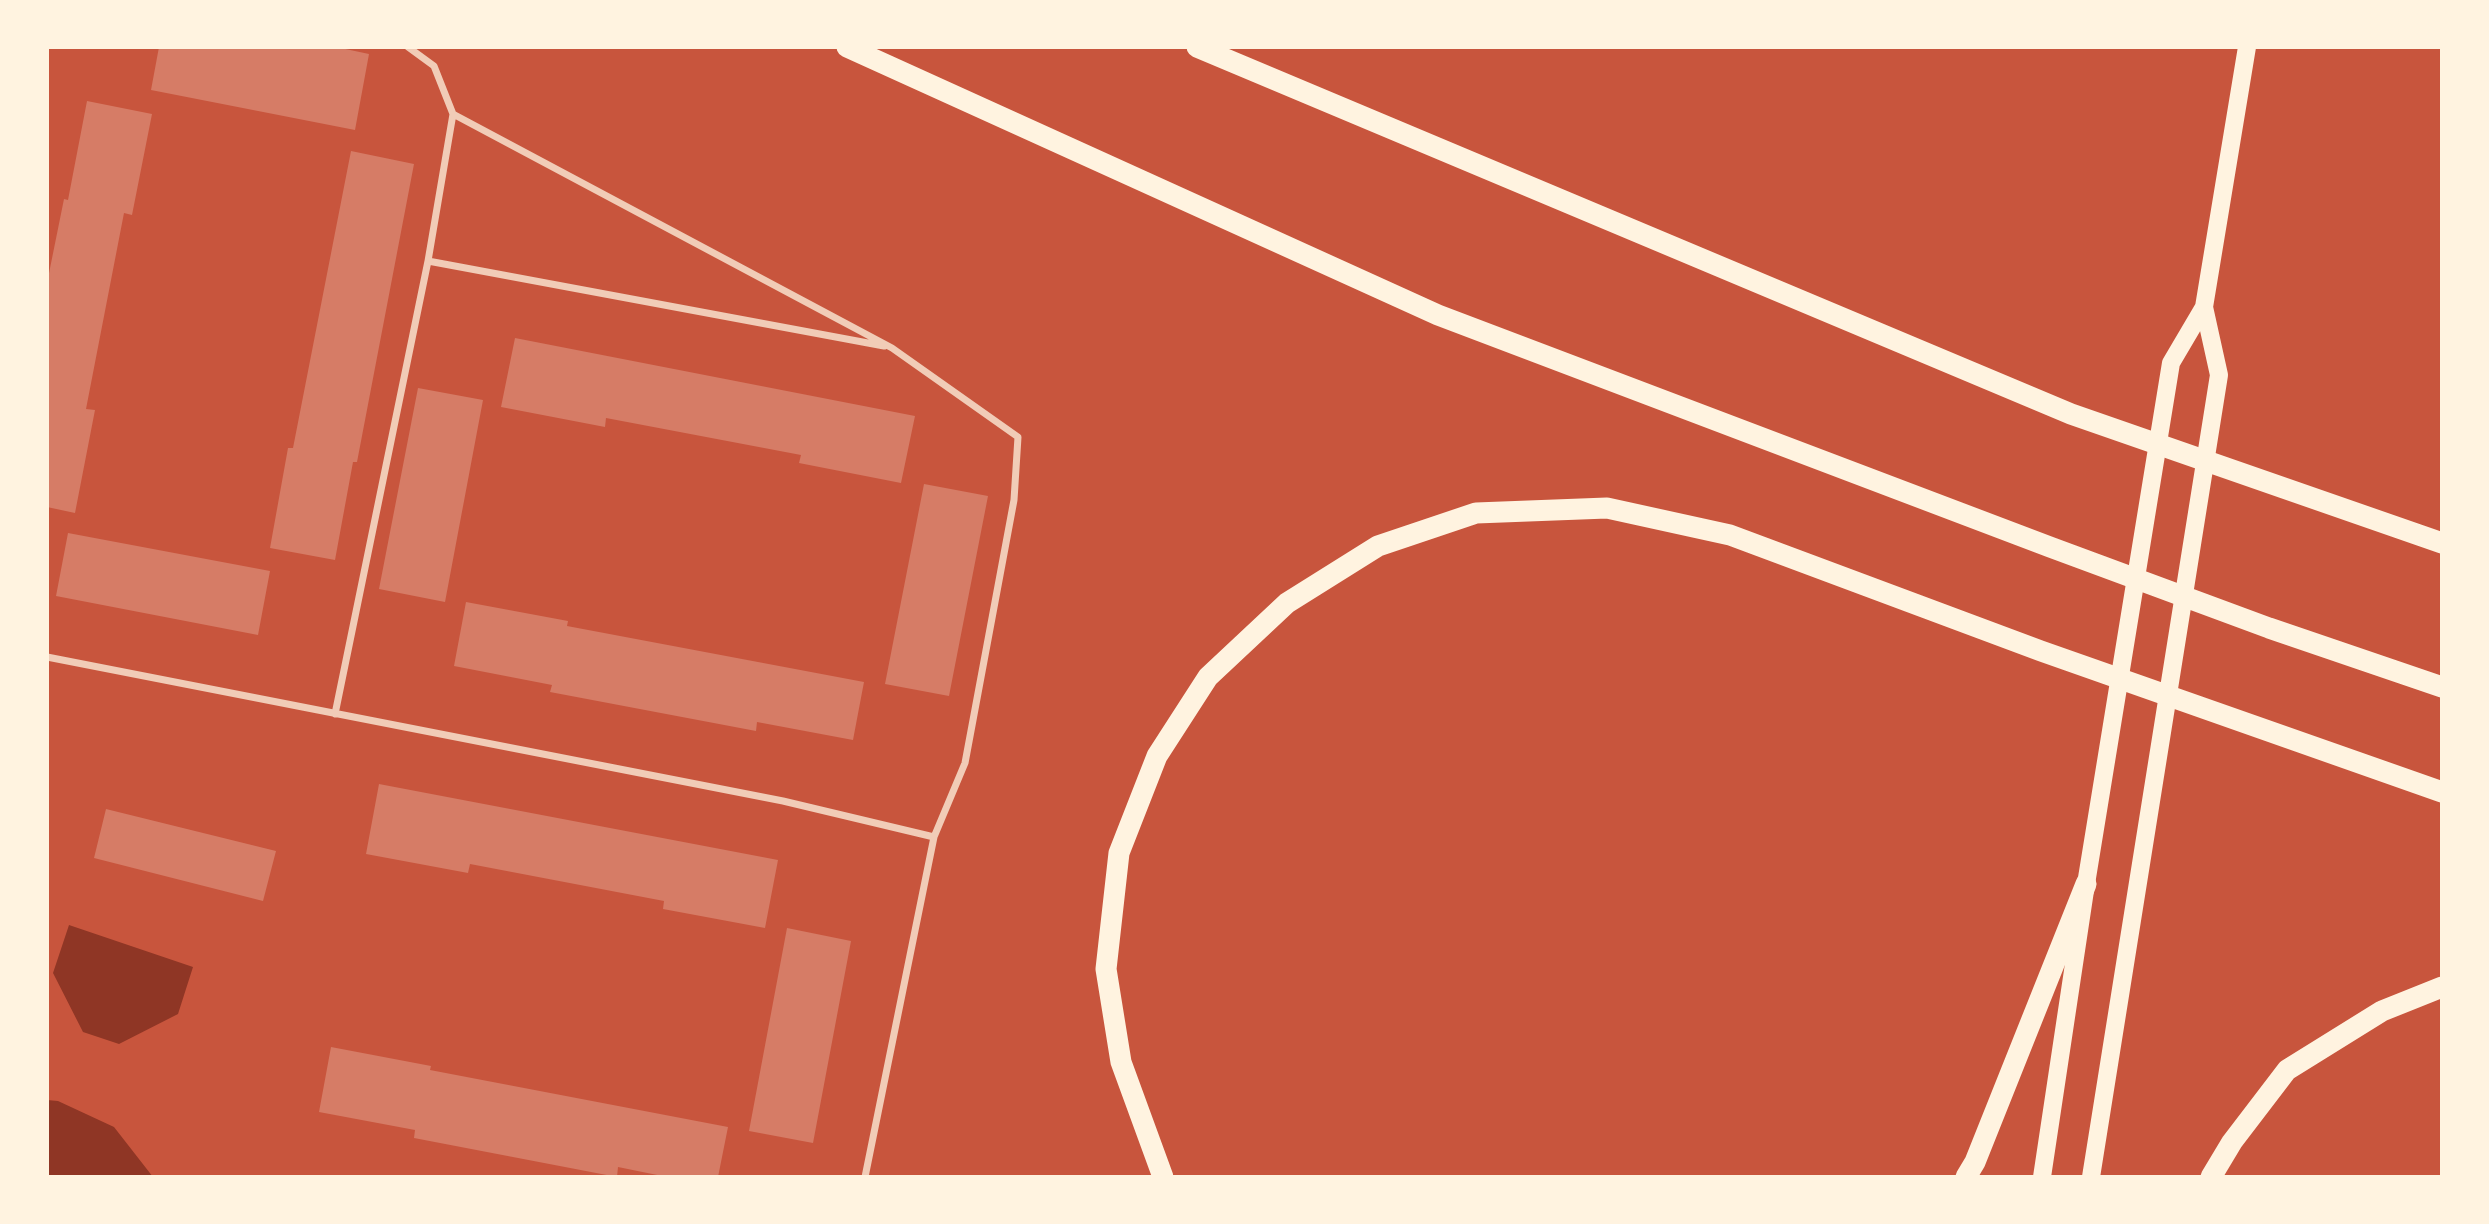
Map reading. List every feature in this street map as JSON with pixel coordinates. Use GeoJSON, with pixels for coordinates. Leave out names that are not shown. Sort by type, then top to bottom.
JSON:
{"type":"FeatureCollection","features":[{"type":"Feature","properties":{"kind":"highway"},"geometry":{"type":"LineString","coordinates":[[846,47],[1438,314],[2050,547],[2269,628],[2442,687]]}},
{"type":"Feature","properties":{"kind":"highway"},"geometry":{"type":"LineString","coordinates":[[1197,47],[2071,414],[2442,543]]}},
{"type":"Feature","properties":{"kind":"highway"},"geometry":{"type":"LineString","coordinates":[[1163,1177],[1121,1062],[1106,969],[1119,853],[1157,756],[1208,677],[1287,603],[1378,545],[1476,513],[1607,508],[1730,535],[2041,651],[2442,792]]}},
{"type":"Feature","properties":{"kind":"highway"},"geometry":{"type":"LineString","coordinates":[[1966,1177],[1975,1162],[2086,884]]}},
{"type":"Feature","properties":{"kind":"highway"},"geometry":{"type":"LineString","coordinates":[[2211,1177],[2232,1142],[2287,1070],[2382,1011],[2442,987]]}},
{"type":"Feature","properties":{"kind":"main road"},"geometry":{"type":"LineString","coordinates":[[2042,1177],[2086,884],[2171,363],[2204,307],[2247,47]]}},
{"type":"Feature","properties":{"kind":"main road"},"geometry":{"type":"LineString","coordinates":[[2091,1177],[2219,374],[2204,307]]}},
{"type":"Feature","properties":{"kind":"street"},"geometry":{"type":"LineString","coordinates":[[335,714],[428,261],[453,114],[434,66],[408,47]]}},
{"type":"Feature","properties":{"kind":"street"},"geometry":{"type":"LineString","coordinates":[[453,114],[892,348],[1018,437],[1014,500],[965,763],[934,837],[864,1177]]}},
{"type":"Feature","properties":{"kind":"street"},"geometry":{"type":"LineString","coordinates":[[428,261],[892,348]]}},
{"type":"Feature","properties":{"kind":"street"},"geometry":{"type":"LineString","coordinates":[[47,657],[783,801],[934,837]]}},
{"type":"Feature","properties":{"kind":"shaded area"},"geometry":{"type":"Polygon","coordinates":[[[69,925],[193,967],[178,1014],[119,1044],[83,1032],[53,973],[69,925]]]}},
{"type":"Feature","properties":{"kind":"shaded area"},"geometry":{"type":"Polygon","coordinates":[[[47,1100],[58,1101],[114,1127],[153,1177],[47,1177],[47,1100]]]}},
{"type":"Feature","properties":{"kind":"building"},"geometry":{"type":"Polygon","coordinates":[[[159,47],[336,47],[369,54],[355,130],[151,90],[159,47]]]}},
{"type":"Feature","properties":{"kind":"building"},"geometry":{"type":"Polygon","coordinates":[[[87,101],[152,114],[132,215],[124,213],[86,409],[95,410],[75,513],[47,507],[47,283],[64,199],[68,200],[87,101]]]}},
{"type":"Feature","properties":{"kind":"building"},"geometry":{"type":"Polygon","coordinates":[[[351,151],[414,164],[357,462],[353,462],[335,560],[270,548],[288,448],[293,448],[351,151]]]}},
{"type":"Feature","properties":{"kind":"building"},"geometry":{"type":"Polygon","coordinates":[[[515,338],[915,416],[901,483],[799,463],[801,455],[606,418],[605,427],[501,407],[515,338]]]}},
{"type":"Feature","properties":{"kind":"building"},"geometry":{"type":"Polygon","coordinates":[[[418,388],[483,400],[445,602],[379,589],[418,388]]]}},
{"type":"Feature","properties":{"kind":"building"},"geometry":{"type":"Polygon","coordinates":[[[924,484],[988,496],[949,696],[885,684],[924,484]]]}},
{"type":"Feature","properties":{"kind":"building"},"geometry":{"type":"Polygon","coordinates":[[[68,533],[270,571],[258,635],[56,596],[68,533]]]}},
{"type":"Feature","properties":{"kind":"building"},"geometry":{"type":"Polygon","coordinates":[[[466,602],[568,621],[567,626],[864,682],[853,740],[757,722],[756,731],[550,692],[552,685],[454,666],[466,602]]]}},
{"type":"Feature","properties":{"kind":"building"},"geometry":{"type":"Polygon","coordinates":[[[379,784],[778,860],[765,928],[663,909],[664,901],[470,864],[468,873],[366,854],[379,784]]]}},
{"type":"Feature","properties":{"kind":"building"},"geometry":{"type":"Polygon","coordinates":[[[106,809],[276,851],[263,901],[94,858],[106,809]]]}},
{"type":"Feature","properties":{"kind":"building"},"geometry":{"type":"Polygon","coordinates":[[[787,928],[851,941],[813,1143],[749,1131],[787,928]]]}},
{"type":"Feature","properties":{"kind":"building"},"geometry":{"type":"Polygon","coordinates":[[[331,1047],[431,1066],[430,1070],[728,1127],[718,1177],[667,1177],[618,1167],[617,1177],[414,1138],[415,1130],[319,1112],[331,1047]]]}}]}
